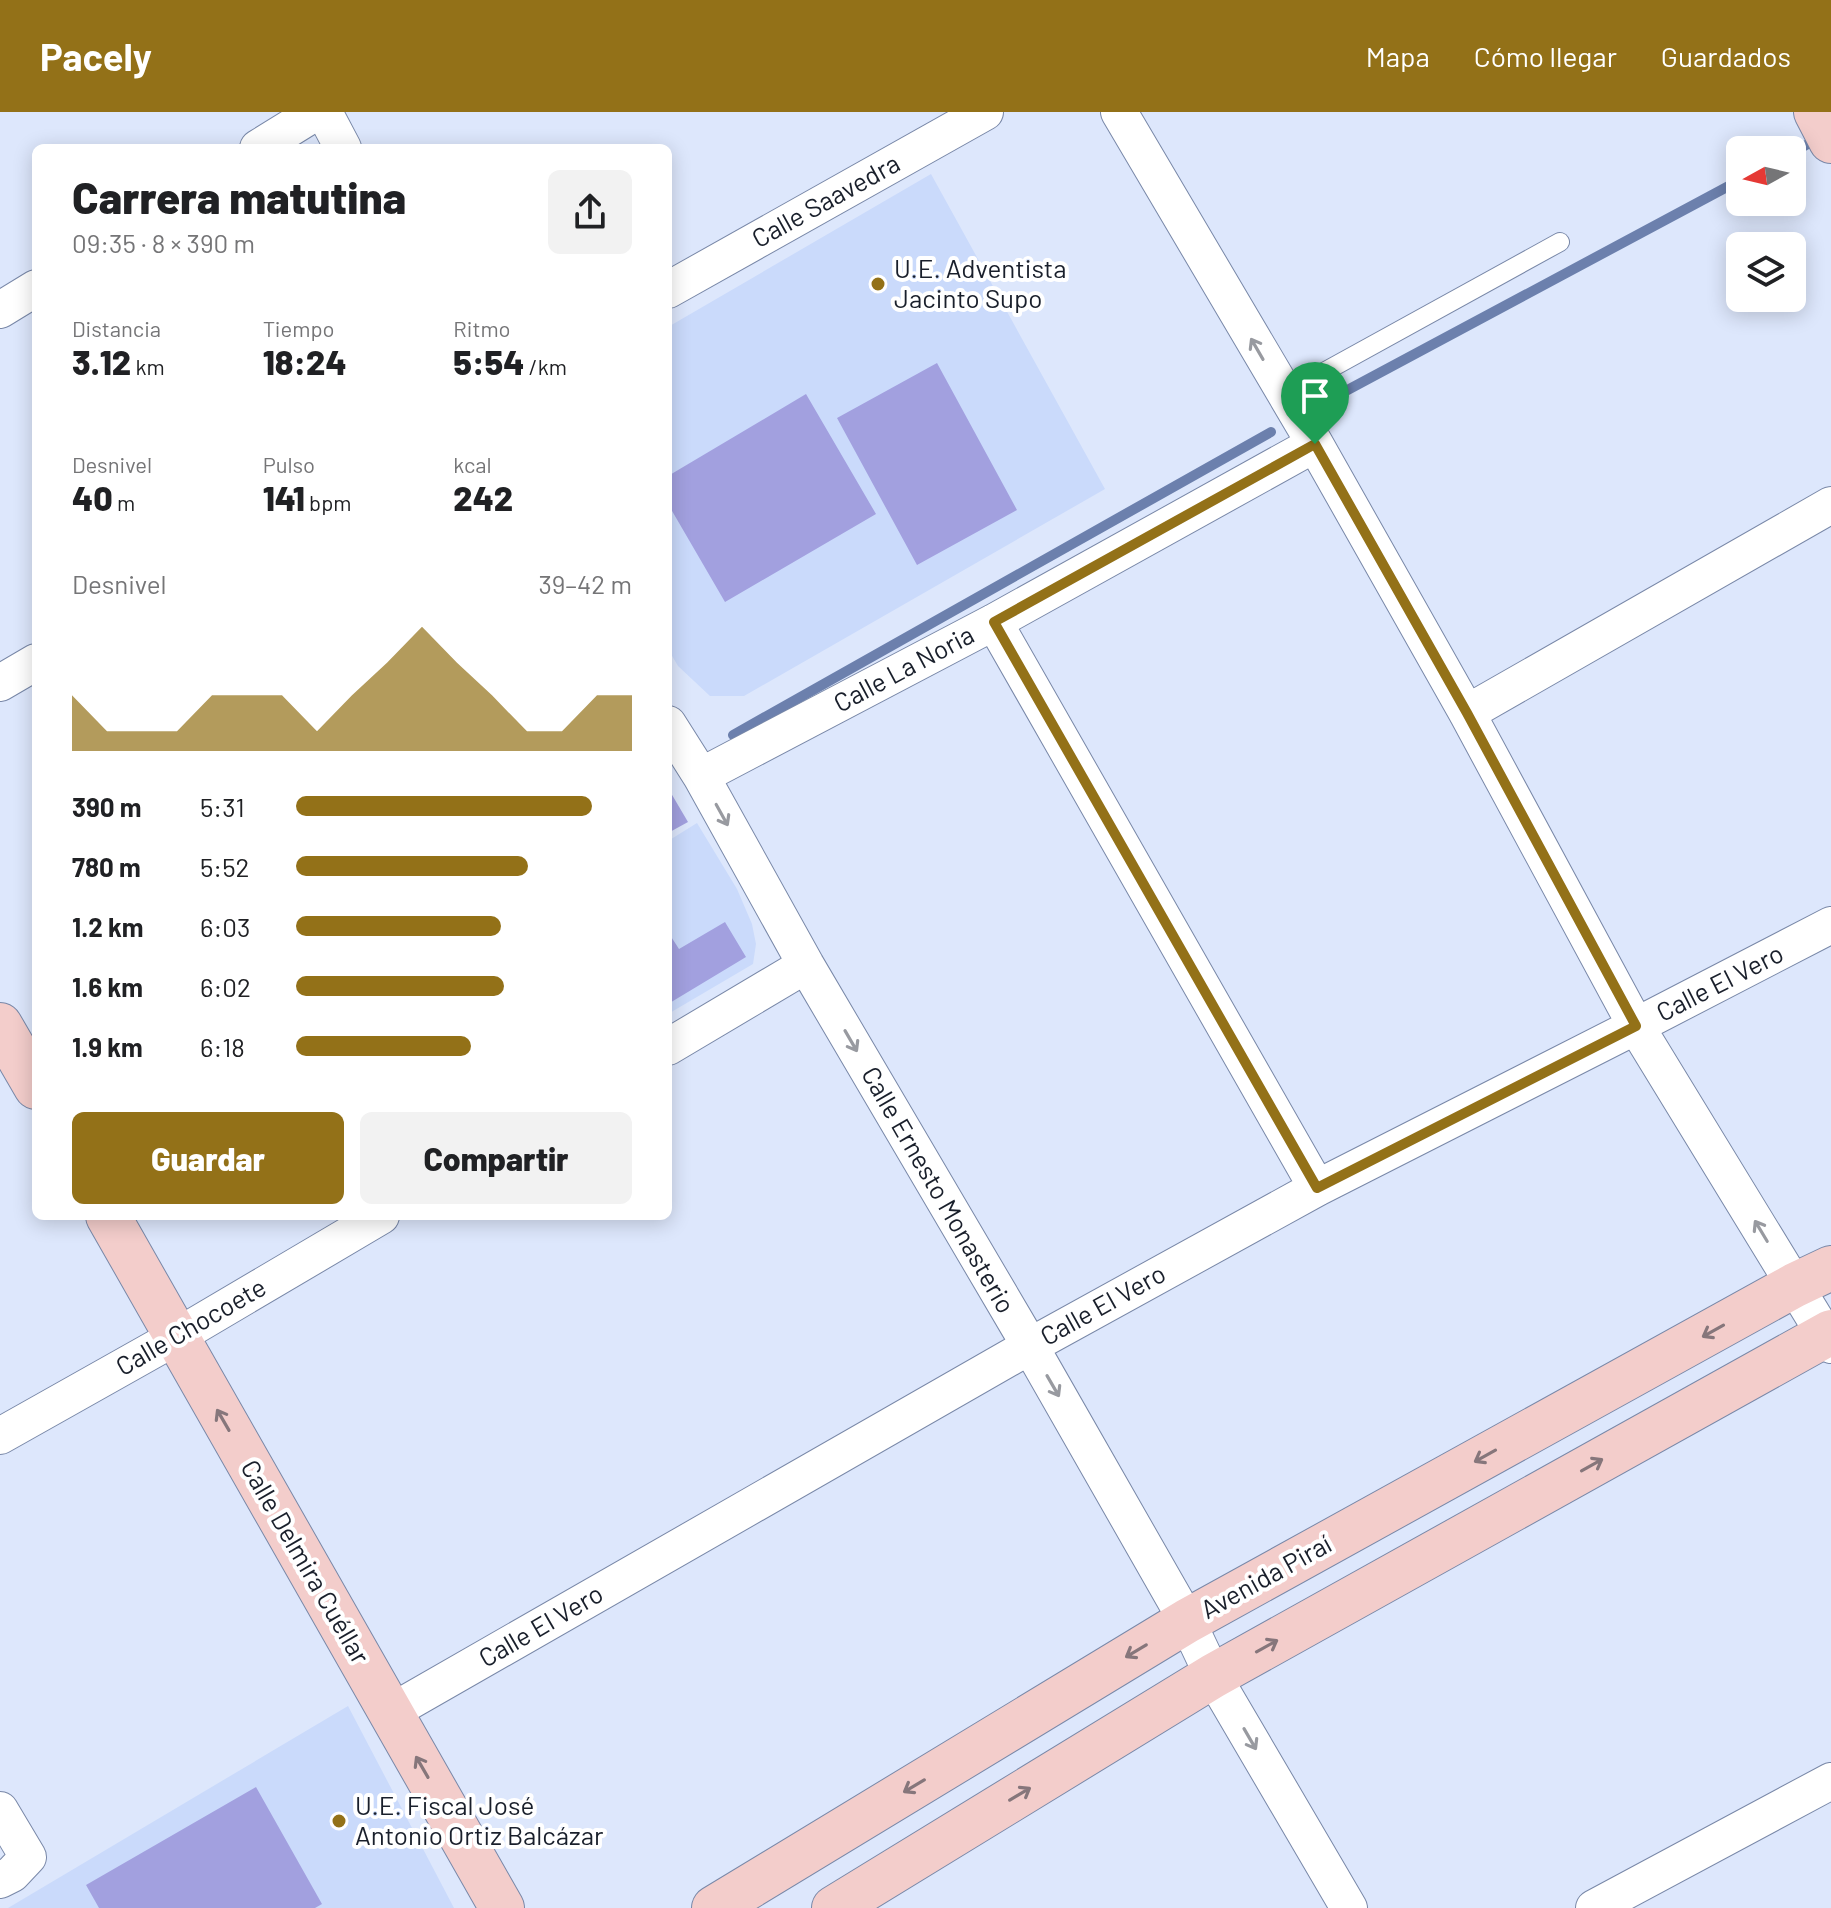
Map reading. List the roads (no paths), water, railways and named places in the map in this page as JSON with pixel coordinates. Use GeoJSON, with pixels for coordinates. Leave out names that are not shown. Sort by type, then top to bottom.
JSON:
{"type":"FeatureCollection","features":[{"type":"Feature","properties":{"kind":"main road"},"geometry":{"type":"LineString","coordinates":[[1816,112],[1831,141]]}},
{"type":"Feature","properties":{"kind":"main road","name":"Calle Delmira Cuéllar"},"geometry":{"type":"LineString","coordinates":[[110,1220],[502,1908]]}},
{"type":"Feature","properties":{"kind":"main road","name":"Avenida Piraí"},"geometry":{"type":"LineString","coordinates":[[714,1908],[1187,1621],[1813,1276]]}},
{"type":"Feature","properties":{"kind":"main road"},"geometry":{"type":"LineString","coordinates":[[834,1908],[1213,1676],[1829,1337]]}},
{"type":"Feature","properties":{"kind":"street"},"geometry":{"type":"LineString","coordinates":[[264,144],[316,112]]}},
{"type":"Feature","properties":{"kind":"street"},"geometry":{"type":"LineString","coordinates":[[324,112],[341,144]]}},
{"type":"Feature","properties":{"kind":"street","name":"Calle Saavedra"},"geometry":{"type":"LineString","coordinates":[[672,288],[985,112]]}},
{"type":"Feature","properties":{"kind":"street"},"geometry":{"type":"LineString","coordinates":[[1119,112],[1315,444],[1467,713],[1636,1026],[1813,1276],[1829,1337]]}},
{"type":"Feature","properties":{"kind":"street"},"geometry":{"type":"LineString","coordinates":[[0,310],[32,290]]}},
{"type":"Feature","properties":{"kind":"street","name":"Calle La Noria"},"geometry":{"type":"LineString","coordinates":[[701,776],[994,622],[1315,444]]}},
{"type":"Feature","properties":{"kind":"street"},"geometry":{"type":"LineString","coordinates":[[1467,713],[1831,505]]}},
{"type":"Feature","properties":{"kind":"street"},"geometry":{"type":"LineString","coordinates":[[994,622],[1317,1188]]}},
{"type":"Feature","properties":{"kind":"street"},"geometry":{"type":"LineString","coordinates":[[0,683],[32,664]]}},
{"type":"Feature","properties":{"kind":"street","name":"Calle Ernesto Monasterio"},"geometry":{"type":"LineString","coordinates":[[672,730],[1030,1346],[1187,1621],[1213,1676],[1349,1908]]}},
{"type":"Feature","properties":{"kind":"street","name":"Calle El Vero"},"geometry":{"type":"LineString","coordinates":[[391,1712],[1030,1346],[1317,1188],[1831,925]]}},
{"type":"Feature","properties":{"kind":"street"},"geometry":{"type":"LineString","coordinates":[[672,1045],[806,965]]}},
{"type":"Feature","properties":{"kind":"street","name":"Calle Chocoete"},"geometry":{"type":"LineString","coordinates":[[0,1436],[374,1220]]}},
{"type":"Feature","properties":{"kind":"street"},"geometry":{"type":"LineString","coordinates":[[1594,1908],[1831,1781]]}},
{"type":"Feature","properties":{"kind":"street"},"geometry":{"type":"LineString","coordinates":[[0,1810],[28,1857],[12,1874],[0,1880]]}},
{"type":"Feature","properties":{"kind":"lane"},"geometry":{"type":"LineString","coordinates":[[1284,394],[1560,242]]}},
{"type":"Feature","properties":{"kind":"waterway"},"geometry":{"type":"LineString","coordinates":[[1806,145],[1815,140]]}},
{"type":"Feature","properties":{"kind":"waterway"},"geometry":{"type":"LineString","coordinates":[[1327,401],[1726,187]]}},
{"type":"Feature","properties":{"kind":"waterway"},"geometry":{"type":"LineString","coordinates":[[733,735],[1271,432]]}},
{"type":"Feature","properties":{"kind":"place","name":"U.E. Adventista Jacinto Supo"},"geometry":{"type":"Point","coordinates":[878,284]}},
{"type":"Feature","properties":{"kind":"place","name":"U.E. Fiscal José Antonio Ortiz Balcázar"},"geometry":{"type":"Point","coordinates":[339,1821]}}]}
